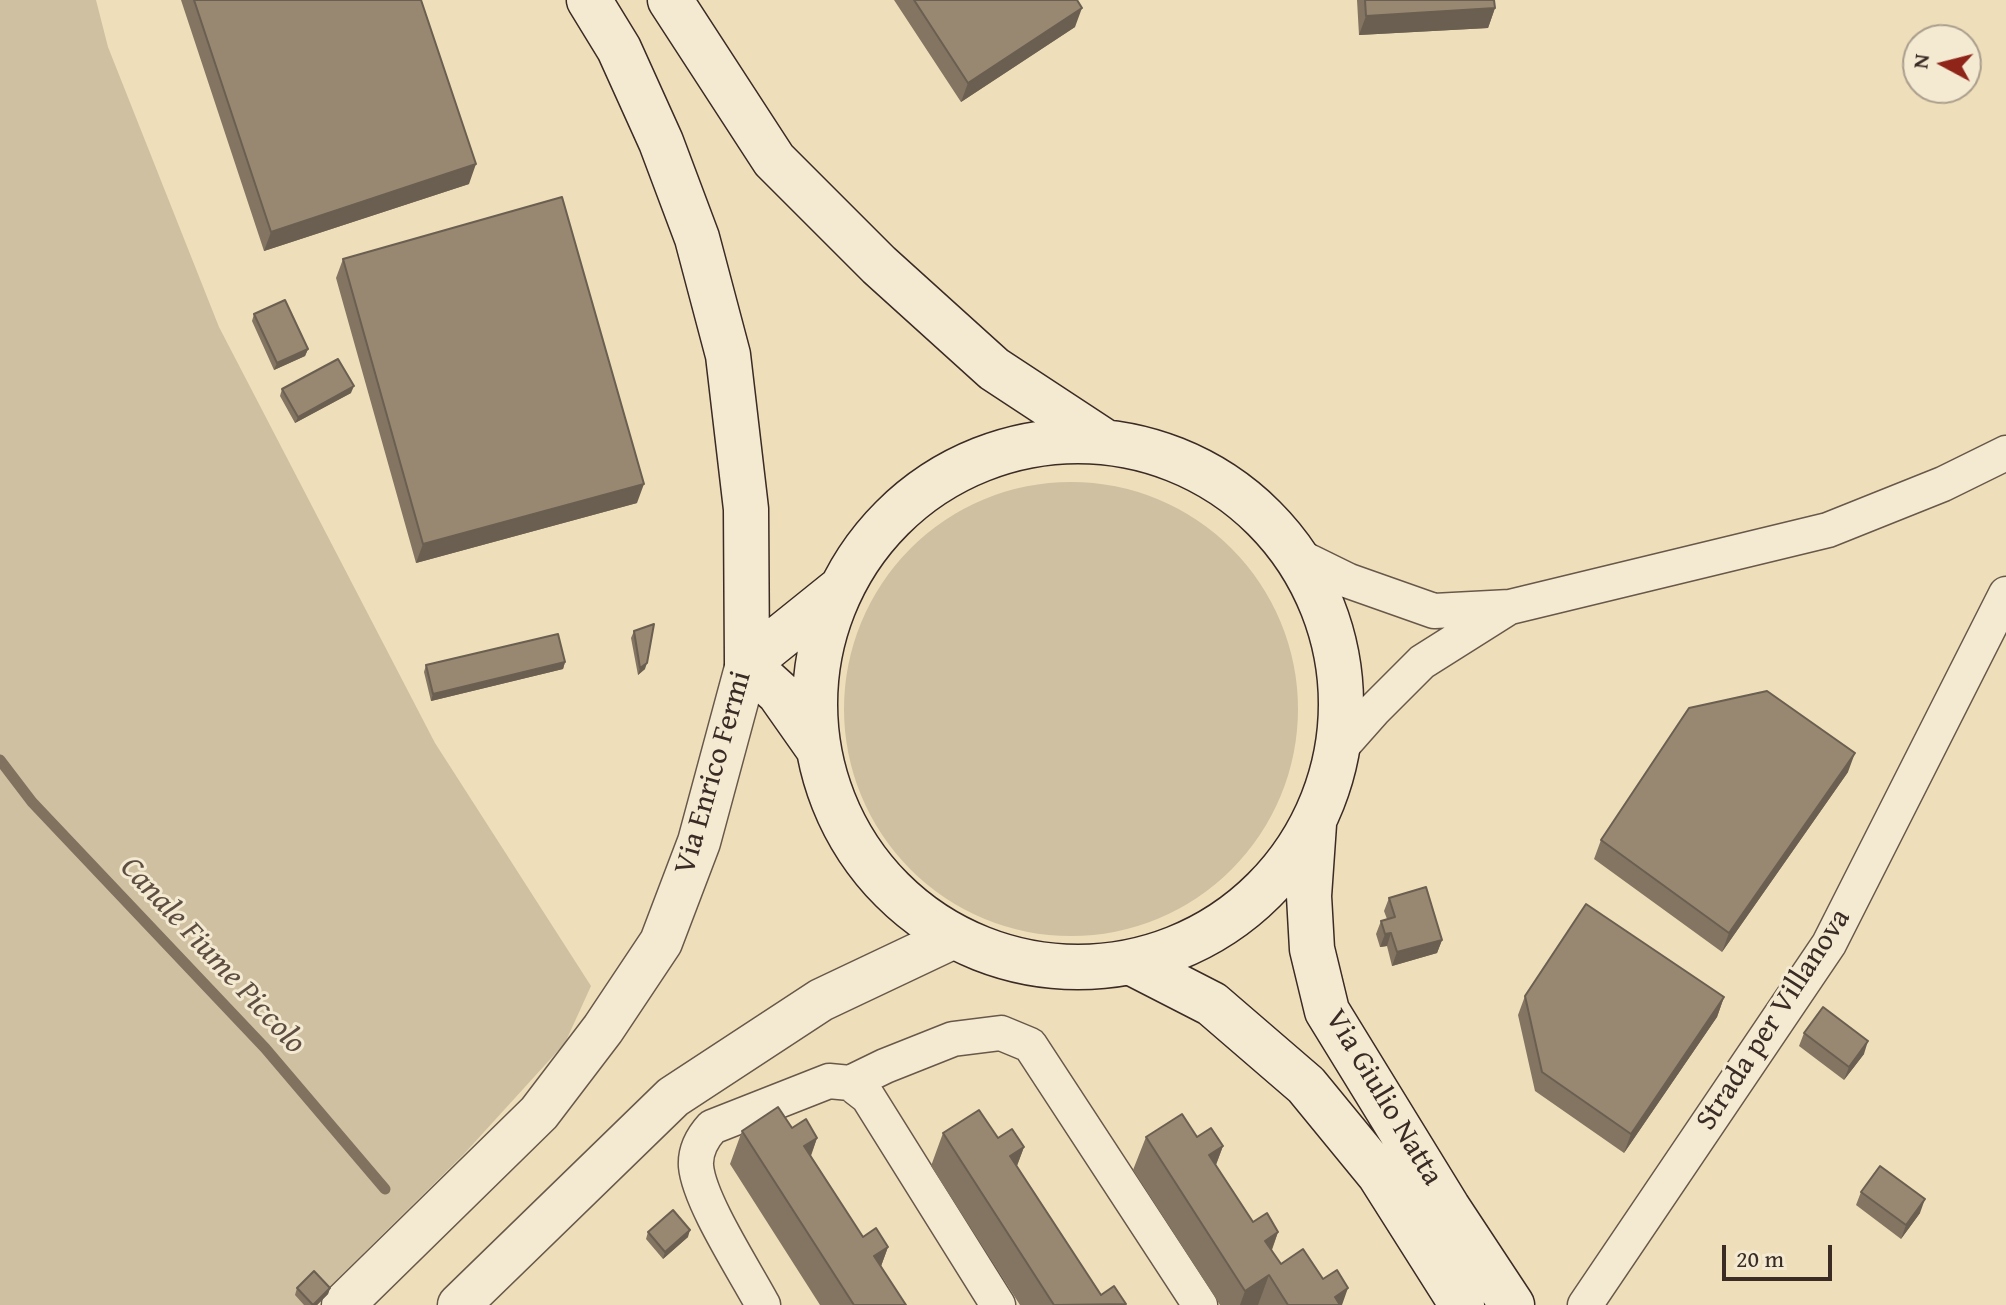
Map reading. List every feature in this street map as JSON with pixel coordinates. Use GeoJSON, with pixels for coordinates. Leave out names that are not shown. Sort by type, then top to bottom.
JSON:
{"type":"FeatureCollection","features":[{"type":"Feature","properties":{"kind":"main road","name":"Via Enrico Fermi"},"geometry":{"type":"LineString","coordinates":[[589,0],[619,49],[661,142],[697,238],[728,355],[746,509],[747,664]]}},
{"type":"Feature","properties":{"kind":"main road"},"geometry":{"type":"LineString","coordinates":[[670,0],[774,160],[879,265],[994,369],[1102,440]]}},
{"type":"Feature","properties":{"kind":"main road"},"geometry":{"type":"LineString","coordinates":[[1102,440],[1183,460],[1253,506],[1294,554],[1306,570],[1337,648],[1340,739],[1314,824],[1268,888],[1207,936],[1134,964],[1071,969],[1010,961],[952,938],[888,889],[842,824],[817,747],[779,693],[747,664],[839,590],[885,523],[948,473],[1022,445],[1102,440]]}},
{"type":"Feature","properties":{"kind":"main road"},"geometry":{"type":"LineString","coordinates":[[817,747],[816,667],[839,590]]}},
{"type":"Feature","properties":{"kind":"main road","name":"Via Giulio Natta"},"geometry":{"type":"LineString","coordinates":[[1314,824],[1309,896],[1312,949],[1327,1011],[1512,1305]]}},
{"type":"Feature","properties":{"kind":"main road","name":"Via Giulio Natta"},"geometry":{"type":"LineString","coordinates":[[1134,964],[1212,1004],[1306,1085],[1379,1174],[1462,1305]]}},
{"type":"Feature","properties":{"kind":"street"},"geometry":{"type":"LineString","coordinates":[[1294,554],[1349,581],[1434,611],[1510,607],[1828,530],[1943,484],[2006,453]]}},
{"type":"Feature","properties":{"kind":"street","name":"Strada per Villanova"},"geometry":{"type":"LineString","coordinates":[[1585,1305],[1829,944],[2006,594]]}},
{"type":"Feature","properties":{"kind":"street"},"geometry":{"type":"LineString","coordinates":[[1335,754],[1422,662],[1510,607]]}},
{"type":"Feature","properties":{"kind":"street","name":"Via Enrico Fermi"},"geometry":{"type":"LineString","coordinates":[[343,1305],[539,1113],[603,1029],[661,942],[699,842],[747,664]]}},
{"type":"Feature","properties":{"kind":"street"},"geometry":{"type":"LineString","coordinates":[[459,1305],[673,1097],[821,1000],[952,938]]}},
{"type":"Feature","properties":{"kind":"street"},"geometry":{"type":"LineString","coordinates":[[763,1305],[700,1188],[696,1162],[701,1139],[712,1127],[829,1081],[850,1083],[953,1039],[1001,1033],[1030,1045],[1200,1305]]}},
{"type":"Feature","properties":{"kind":"street"},"geometry":{"type":"LineString","coordinates":[[850,1083],[868,1097],[998,1305]]}},
{"type":"Feature","properties":{"kind":"shaded area"},"geometry":{"type":"Polygon","coordinates":[[[0,0],[96,0],[108,47],[219,327],[435,743],[591,986],[565,1043],[464,1154],[311,1305],[0,1305],[0,0]]]}},
{"type":"Feature","properties":{"kind":"shaded area"},"geometry":{"type":"Polygon","coordinates":[[[1071,482],[1115,486],[1158,499],[1197,520],[1232,548],[1260,583],[1281,622],[1294,665],[1298,709],[1294,753],[1281,796],[1260,835],[1232,870],[1197,898],[1158,919],[1115,932],[1071,936],[1027,932],[984,919],[945,898],[910,870],[882,835],[861,796],[848,753],[844,709],[848,665],[861,622],[882,583],[910,548],[945,520],[984,499],[1027,486],[1071,482]]]}},
{"type":"Feature","properties":{"kind":"building"},"geometry":{"type":"Polygon","coordinates":[[[194,0],[421,0],[476,164],[271,232],[194,0]]]}},
{"type":"Feature","properties":{"kind":"building"},"geometry":{"type":"Polygon","coordinates":[[[914,0],[1077,0],[1082,8],[968,83],[914,0]]]}},
{"type":"Feature","properties":{"kind":"building"},"geometry":{"type":"Polygon","coordinates":[[[1365,0],[1494,0],[1495,8],[1366,16],[1365,0]]]}},
{"type":"Feature","properties":{"kind":"building"},"geometry":{"type":"Polygon","coordinates":[[[562,197],[644,484],[423,544],[343,259],[562,197]]]}},
{"type":"Feature","properties":{"kind":"building"},"geometry":{"type":"Polygon","coordinates":[[[285,300],[308,349],[277,363],[254,314],[285,300]]]}},
{"type":"Feature","properties":{"kind":"building"},"geometry":{"type":"Polygon","coordinates":[[[338,359],[354,386],[298,417],[282,389],[338,359]]]}},
{"type":"Feature","properties":{"kind":"building"},"geometry":{"type":"Polygon","coordinates":[[[654,624],[647,663],[640,668],[634,631],[654,624]]]}},
{"type":"Feature","properties":{"kind":"building"},"geometry":{"type":"Polygon","coordinates":[[[558,634],[565,662],[433,694],[426,665],[558,634]]]}},
{"type":"Feature","properties":{"kind":"building"},"geometry":{"type":"Polygon","coordinates":[[[1767,691],[1855,753],[1729,933],[1601,840],[1689,708],[1767,691]]]}},
{"type":"Feature","properties":{"kind":"building"},"geometry":{"type":"Polygon","coordinates":[[[1426,887],[1442,940],[1397,952],[1391,933],[1385,934],[1381,921],[1395,917],[1389,898],[1426,887]]]}},
{"type":"Feature","properties":{"kind":"building"},"geometry":{"type":"Polygon","coordinates":[[[1586,904],[1724,997],[1631,1134],[1542,1072],[1525,996],[1586,904]]]}},
{"type":"Feature","properties":{"kind":"building"},"geometry":{"type":"Polygon","coordinates":[[[1823,1007],[1868,1041],[1849,1067],[1804,1033],[1823,1007]]]}},
{"type":"Feature","properties":{"kind":"building"},"geometry":{"type":"Polygon","coordinates":[[[778,1107],[792,1128],[806,1119],[817,1138],[804,1146],[863,1237],[876,1228],[888,1247],[874,1256],[906,1305],[854,1305],[742,1131],[778,1107]]]}},
{"type":"Feature","properties":{"kind":"building"},"geometry":{"type":"Polygon","coordinates":[[[979,1110],[998,1138],[1012,1129],[1024,1147],[1010,1156],[1101,1295],[1114,1286],[1126,1304],[1054,1305],[943,1133],[979,1110]]]}},
{"type":"Feature","properties":{"kind":"building"},"geometry":{"type":"Polygon","coordinates":[[[1182,1114],[1197,1137],[1211,1128],[1223,1146],[1209,1155],[1253,1222],[1267,1213],[1278,1232],[1265,1241],[1281,1264],[1303,1249],[1323,1279],[1337,1270],[1348,1288],[1335,1297],[1340,1305],[1288,1305],[1269,1275],[1245,1291],[1146,1137],[1182,1114]]]}},
{"type":"Feature","properties":{"kind":"building"},"geometry":{"type":"Polygon","coordinates":[[[1880,1166],[1925,1199],[1906,1225],[1861,1192],[1880,1166]]]}},
{"type":"Feature","properties":{"kind":"building"},"geometry":{"type":"Polygon","coordinates":[[[673,1210],[690,1230],[665,1252],[648,1232],[673,1210]]]}},
{"type":"Feature","properties":{"kind":"building"},"geometry":{"type":"Polygon","coordinates":[[[314,1271],[330,1288],[313,1305],[297,1288],[314,1271]]]}},
{"type":"Feature","properties":{"kind":"waterway","name":"Canale Fiume Piccolo"},"geometry":{"type":"LineString","coordinates":[[0,760],[32,802],[265,1048],[385,1189]]}}]}
